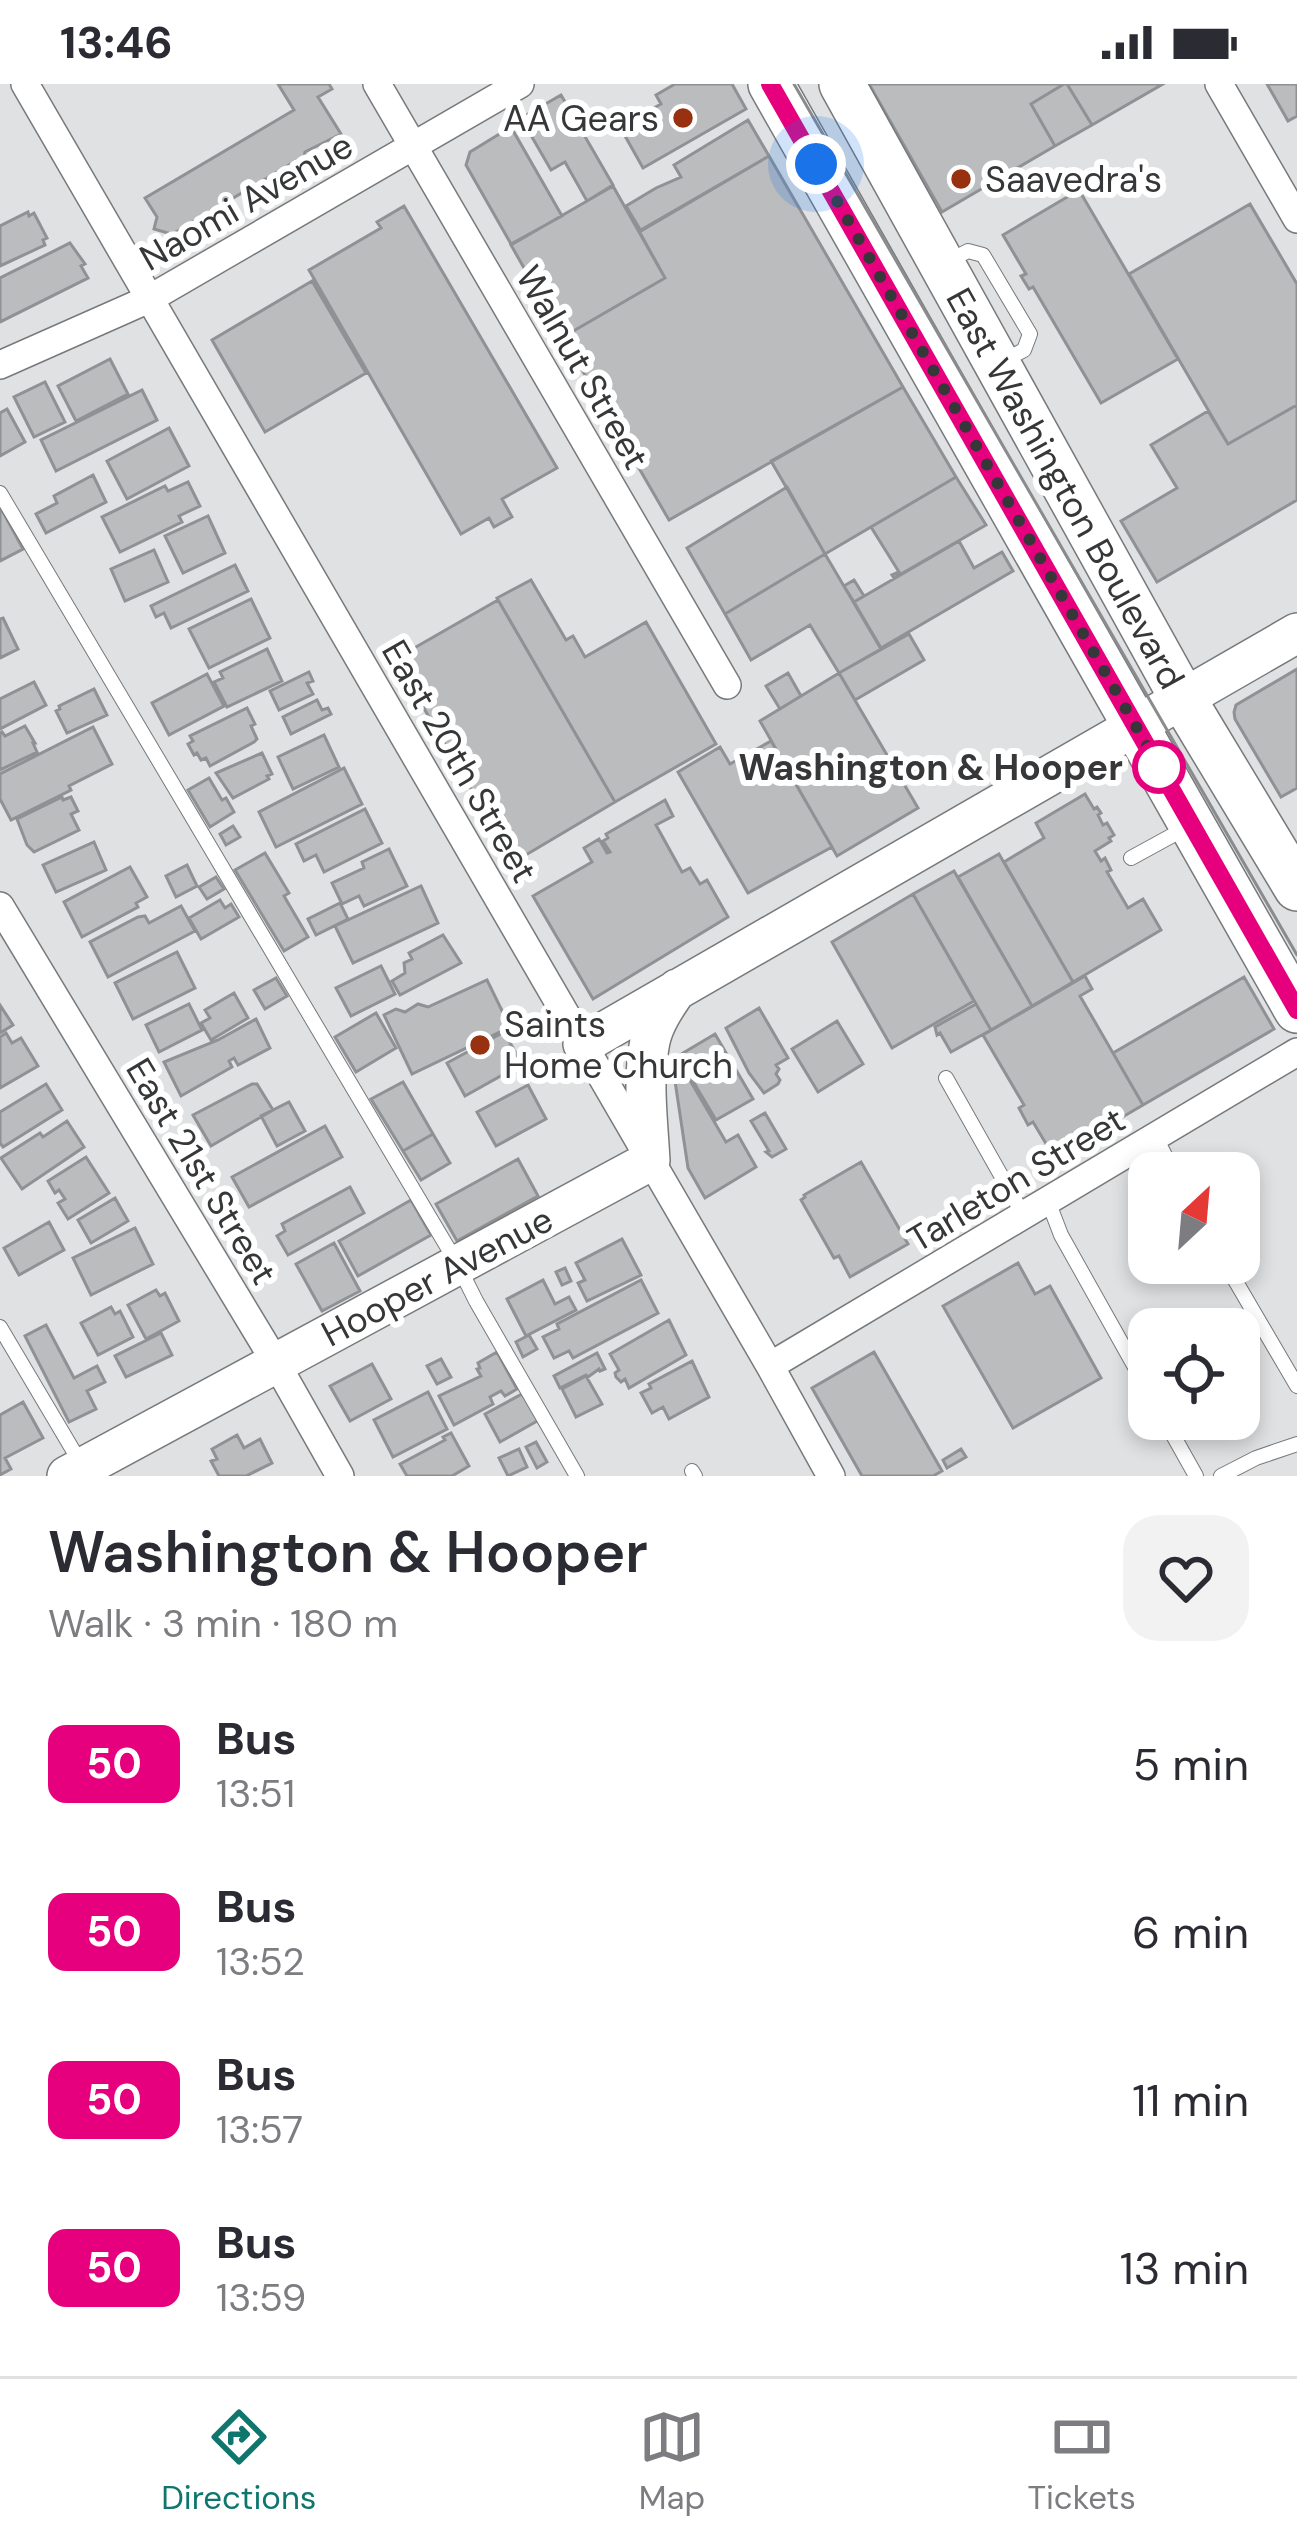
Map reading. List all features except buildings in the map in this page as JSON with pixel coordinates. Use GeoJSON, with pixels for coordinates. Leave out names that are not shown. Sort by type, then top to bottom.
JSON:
{"type":"FeatureCollection","features":[{"type":"Feature","properties":{"kind":"main road","name":"East Washington Boulevard"},"geometry":{"type":"LineString","coordinates":[[771,84],[1297,1010]]}},
{"type":"Feature","properties":{"kind":"main road","name":"East Washington Boulevard"},"geometry":{"type":"LineString","coordinates":[[842,84],[1183,699],[1297,888]]}},
{"type":"Feature","properties":{"kind":"street","name":"East 20th Street"},"geometry":{"type":"LineString","coordinates":[[25,84],[831,1476]]}},
{"type":"Feature","properties":{"kind":"street","name":"Walnut Street"},"geometry":{"type":"LineString","coordinates":[[376,84],[727,685]]}},
{"type":"Feature","properties":{"kind":"street","name":"Naomi Avenue"},"geometry":{"type":"LineString","coordinates":[[0,365],[149,299],[520,84]]}},
{"type":"Feature","properties":{"kind":"street"},"geometry":{"type":"LineString","coordinates":[[1219,84],[1297,219]]}},
{"type":"Feature","properties":{"kind":"street"},"geometry":{"type":"LineString","coordinates":[[583,1044],[1297,633]]}},
{"type":"Feature","properties":{"kind":"street","name":"East 21st Street"},"geometry":{"type":"LineString","coordinates":[[0,905],[340,1476]]}},
{"type":"Feature","properties":{"kind":"street"},"geometry":{"type":"LineString","coordinates":[[650,1161],[646,1084],[650,1040],[677,988]]}},
{"type":"Feature","properties":{"kind":"street","name":"Tarleton Street"},"geometry":{"type":"LineString","coordinates":[[770,1366],[1297,1052]]}},
{"type":"Feature","properties":{"kind":"street","name":"Hooper Avenue"},"geometry":{"type":"LineString","coordinates":[[80,1473],[650,1161]]}},
{"type":"Feature","properties":{"kind":"lane"},"geometry":{"type":"LineString","coordinates":[[0,493],[458,1265],[577,1476]]}},
{"type":"Feature","properties":{"kind":"lane"},"geometry":{"type":"LineString","coordinates":[[1131,858],[1191,825]]}},
{"type":"Feature","properties":{"kind":"lane"},"geometry":{"type":"LineString","coordinates":[[946,1078],[1036,1209],[1061,1235],[1128,1355]]}},
{"type":"Feature","properties":{"kind":"lane"},"geometry":{"type":"LineString","coordinates":[[1156,1138],[1163,1152]]}},
{"type":"Feature","properties":{"kind":"lane"},"geometry":{"type":"LineString","coordinates":[[1237,1284],[1297,1386]]}},
{"type":"Feature","properties":{"kind":"lane"},"geometry":{"type":"LineString","coordinates":[[0,1327],[80,1473]]}},
{"type":"Feature","properties":{"kind":"lane"},"geometry":{"type":"LineString","coordinates":[[1176,1440],[1196,1476]]}},
{"type":"Feature","properties":{"kind":"lane"},"geometry":{"type":"LineString","coordinates":[[1221,1476],[1297,1444]]}},
{"type":"Feature","properties":{"kind":"tram line"},"geometry":{"type":"LineString","coordinates":[[794,84],[1297,955]]}},
{"type":"Feature","properties":{"kind":"bus line","name":"50"},"geometry":{"type":"LineString","coordinates":[[770,84],[1297,1010]]}},
{"type":"Feature","properties":{"kind":"place","name":"AA Gears"},"geometry":{"type":"Point","coordinates":[683,118]}},
{"type":"Feature","properties":{"kind":"place","name":"Saavedra's"},"geometry":{"type":"Point","coordinates":[961,179]}},
{"type":"Feature","properties":{"kind":"place","name":"Washington & Hooper"},"geometry":{"type":"Point","coordinates":[1159,767]}},
{"type":"Feature","properties":{"kind":"place","name":"Saints Home Church"},"geometry":{"type":"Point","coordinates":[480,1045]}},
{"type":"Feature","properties":{"kind":"route"},"geometry":{"type":"LineString","coordinates":[[816,164],[1159,767]]}}]}
